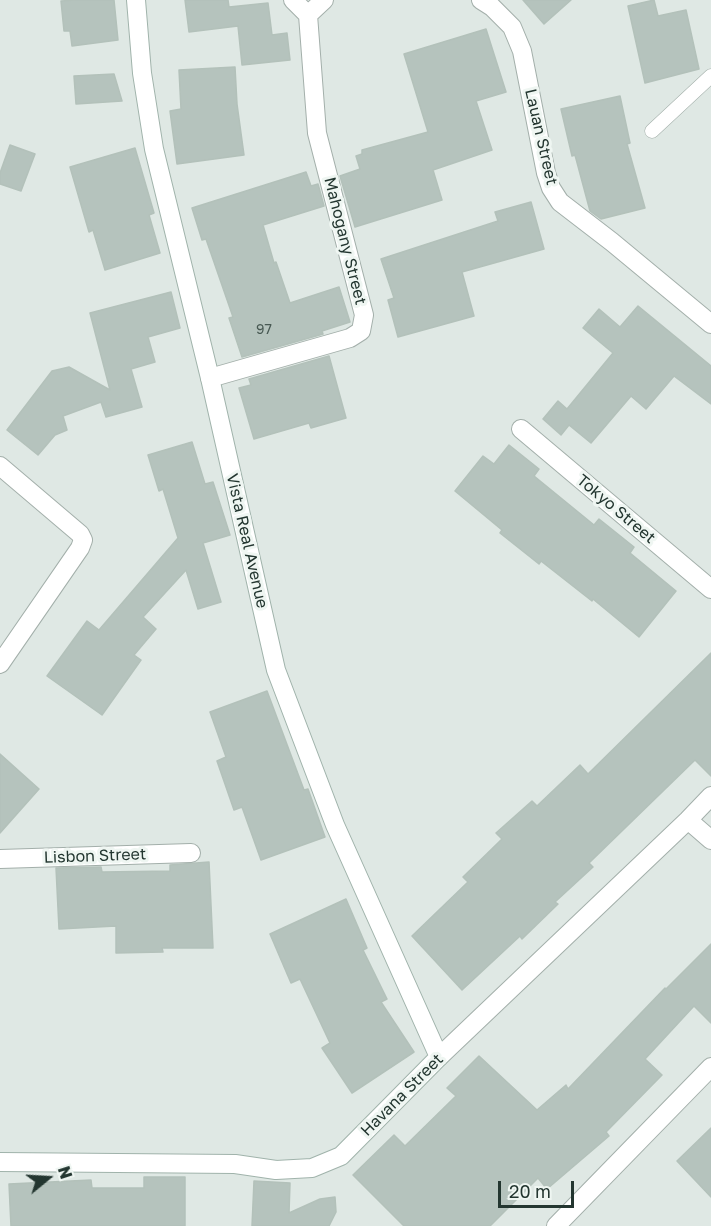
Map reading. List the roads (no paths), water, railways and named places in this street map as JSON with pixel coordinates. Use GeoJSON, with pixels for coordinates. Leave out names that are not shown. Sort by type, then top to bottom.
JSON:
{"type":"FeatureCollection","features":[{"type":"Feature","properties":{"kind":"street","name":"Vista Real Avenue"},"geometry":{"type":"LineString","coordinates":[[136,0],[142,73],[154,149],[210,378],[276,670],[335,825],[439,1057]]}},
{"type":"Feature","properties":{"kind":"street"},"geometry":{"type":"LineString","coordinates":[[293,0],[308,15],[324,0]]}},
{"type":"Feature","properties":{"kind":"street","name":"Lauan Street"},"geometry":{"type":"LineString","coordinates":[[481,0],[492,7],[512,27],[522,51],[546,173],[551,188],[560,202],[711,324]]}},
{"type":"Feature","properties":{"kind":"street","name":"Mahogany Street"},"geometry":{"type":"LineString","coordinates":[[210,378],[350,338],[361,331],[364,315],[317,133],[308,15]]}},
{"type":"Feature","properties":{"kind":"street","name":"Tokyo Street"},"geometry":{"type":"LineString","coordinates":[[521,429],[711,589]]}},
{"type":"Feature","properties":{"kind":"street"},"geometry":{"type":"LineString","coordinates":[[0,466],[80,534],[83,540],[80,548],[0,664]]}},
{"type":"Feature","properties":{"kind":"street","name":"Havana Street"},"geometry":{"type":"LineString","coordinates":[[0,1162],[235,1164],[276,1170],[312,1168],[341,1155],[439,1057],[711,796]]}},
{"type":"Feature","properties":{"kind":"street"},"geometry":{"type":"LineString","coordinates":[[688,820],[711,840]]}},
{"type":"Feature","properties":{"kind":"street","name":"Lisbon Street"},"geometry":{"type":"LineString","coordinates":[[0,859],[191,853]]}},
{"type":"Feature","properties":{"kind":"street"},"geometry":{"type":"LineString","coordinates":[[556,1226],[711,1067]]}},
{"type":"Feature","properties":{"kind":"lane"},"geometry":{"type":"LineString","coordinates":[[652,131],[711,76]]}}]}
